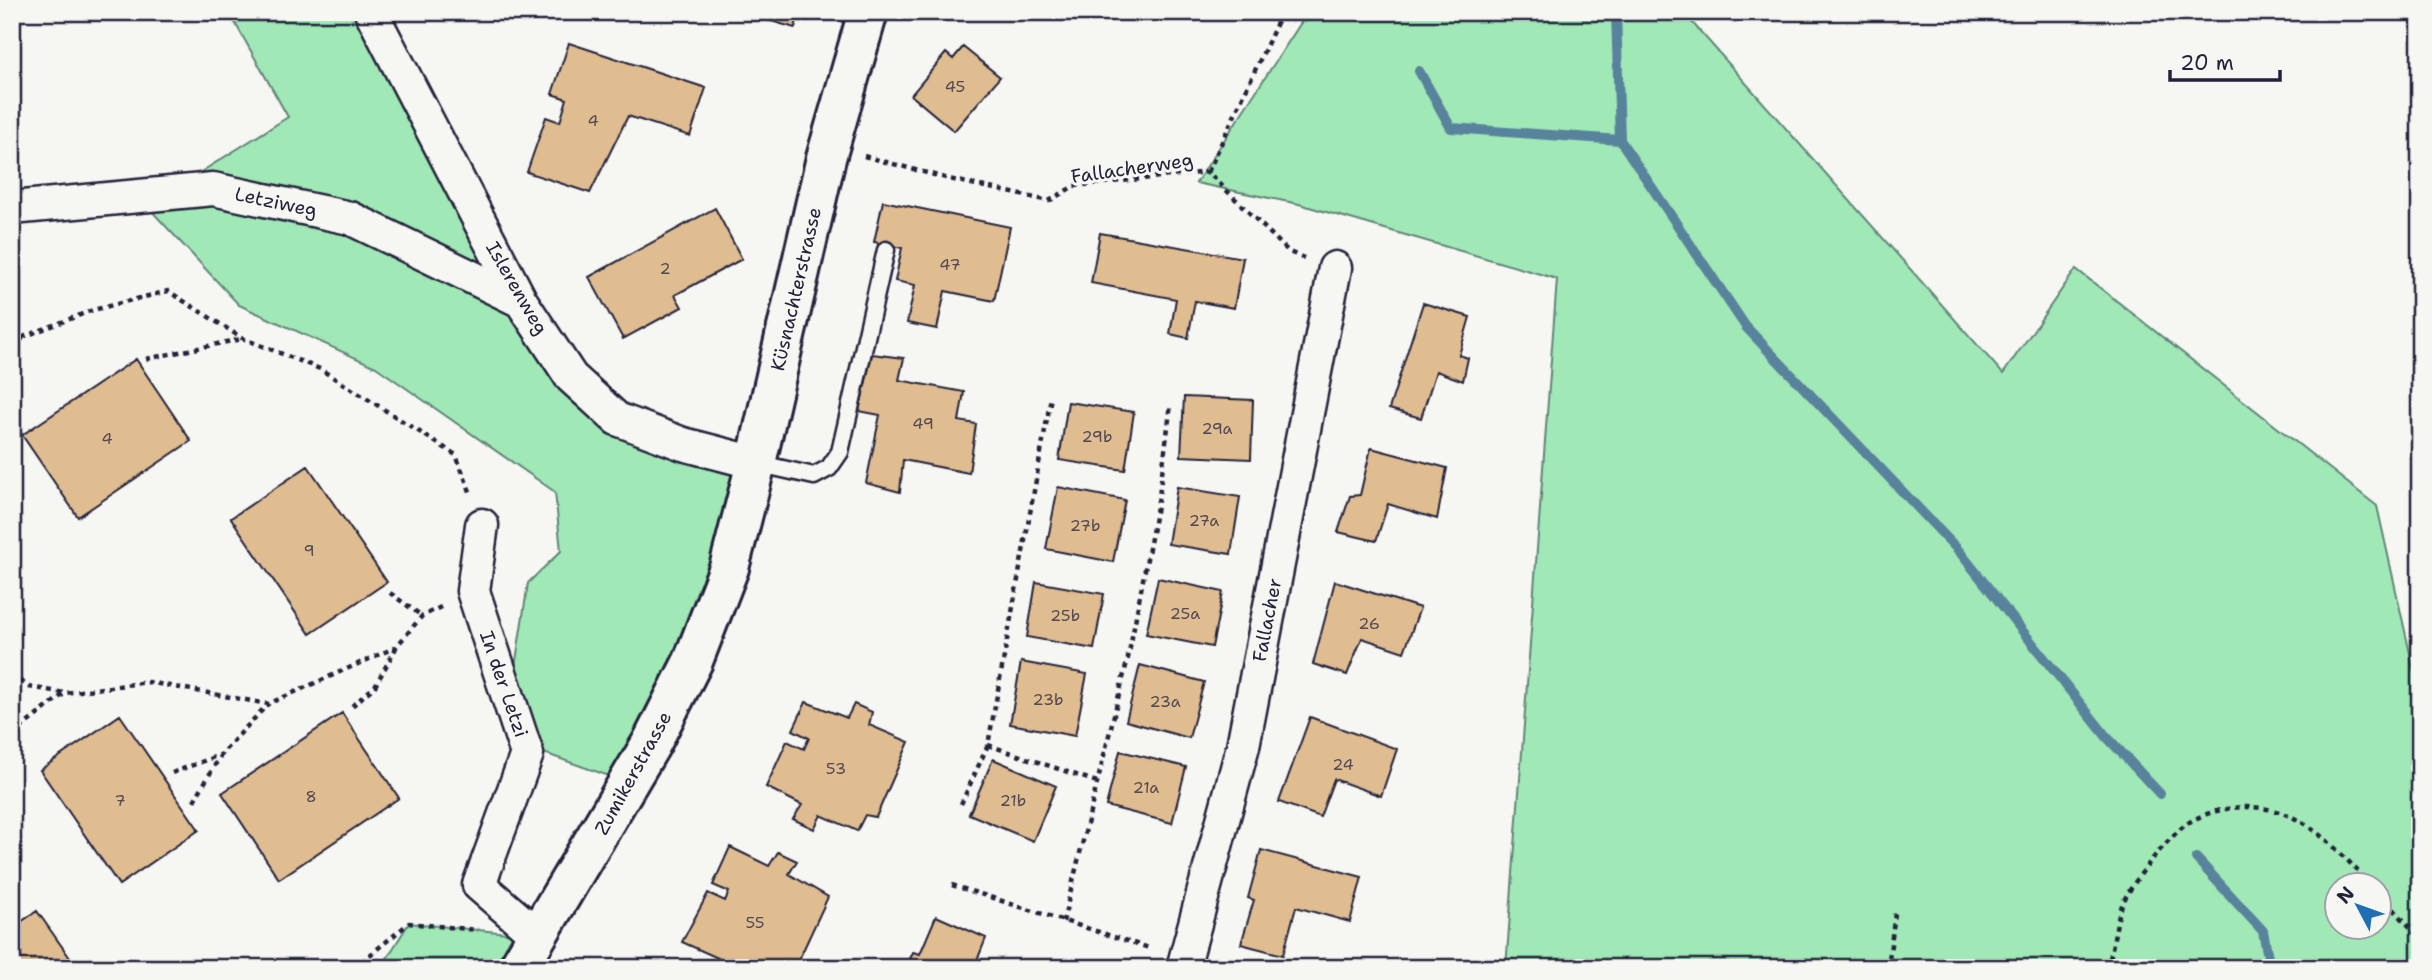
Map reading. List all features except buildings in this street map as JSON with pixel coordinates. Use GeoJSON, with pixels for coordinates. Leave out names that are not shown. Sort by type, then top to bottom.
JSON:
{"type":"FeatureCollection","features":[{"type":"Feature","properties":{"kind":"main road","name":"Küsnachterstrasse"},"geometry":{"type":"LineString","coordinates":[[729,568],[756,463],[826,158],[868,12]]}},
{"type":"Feature","properties":{"kind":"main road","name":"Zumikerstrasse"},"geometry":{"type":"LineString","coordinates":[[518,968],[651,744],[693,661],[729,568]]}},
{"type":"Feature","properties":{"kind":"street","name":"Islerenweg"},"geometry":{"type":"LineString","coordinates":[[372,12],[520,301],[571,377],[617,419],[683,444],[756,463]]}},
{"type":"Feature","properties":{"kind":"street","name":"Letziweg"},"geometry":{"type":"LineString","coordinates":[[12,208],[213,189],[350,218],[520,301]]}},
{"type":"Feature","properties":{"kind":"street","name":"Fallacher"},"geometry":{"type":"LineString","coordinates":[[1185,964],[1243,746],[1335,268]]}},
{"type":"Feature","properties":{"kind":"street","name":"In der Letzi"},"geometry":{"type":"LineString","coordinates":[[482,525],[472,591],[527,754],[479,885],[538,936]]}},
{"type":"Feature","properties":{"kind":"lane"},"geometry":{"type":"LineString","coordinates":[[756,463],[814,477],[829,468],[840,452],[886,250]]}},
{"type":"Feature","properties":{"kind":"path"},"geometry":{"type":"LineString","coordinates":[[1208,172],[1282,12]]}},
{"type":"Feature","properties":{"kind":"path","name":"Fallacherweg"},"geometry":{"type":"LineString","coordinates":[[864,156],[949,179],[1049,201],[1074,186],[1208,172],[1289,252],[1335,268]]}},
{"type":"Feature","properties":{"kind":"path"},"geometry":{"type":"LineString","coordinates":[[12,347],[23,337],[93,310],[169,291],[242,338],[320,369],[456,455],[482,525]]}},
{"type":"Feature","properties":{"kind":"path"},"geometry":{"type":"LineString","coordinates":[[12,335],[23,337]]}},
{"type":"Feature","properties":{"kind":"path"},"geometry":{"type":"LineString","coordinates":[[146,359],[242,338]]}},
{"type":"Feature","properties":{"kind":"path"},"geometry":{"type":"LineString","coordinates":[[961,804],[988,745],[1051,397]]}},
{"type":"Feature","properties":{"kind":"path"},"geometry":{"type":"LineString","coordinates":[[1063,922],[1128,658],[1159,496],[1171,404]]}},
{"type":"Feature","properties":{"kind":"path"},"geometry":{"type":"LineString","coordinates":[[352,706],[375,686],[396,647],[422,616],[472,591]]}},
{"type":"Feature","properties":{"kind":"path"},"geometry":{"type":"LineString","coordinates":[[390,593],[422,616]]}},
{"type":"Feature","properties":{"kind":"path"},"geometry":{"type":"LineString","coordinates":[[194,802],[222,753],[268,704],[396,647]]}},
{"type":"Feature","properties":{"kind":"path"},"geometry":{"type":"LineString","coordinates":[[12,675],[29,687],[65,693],[148,682],[268,704]]}},
{"type":"Feature","properties":{"kind":"path"},"geometry":{"type":"LineString","coordinates":[[12,735],[65,693]]}},
{"type":"Feature","properties":{"kind":"path"},"geometry":{"type":"LineString","coordinates":[[988,745],[1097,782]]}},
{"type":"Feature","properties":{"kind":"path"},"geometry":{"type":"LineString","coordinates":[[172,774],[222,753]]}},
{"type":"Feature","properties":{"kind":"path"},"geometry":{"type":"LineString","coordinates":[[2108,968],[2122,904],[2146,864],[2192,821],[2228,808],[2259,806],[2294,818],[2334,845],[2358,872]]}},
{"type":"Feature","properties":{"kind":"path"},"geometry":{"type":"LineString","coordinates":[[952,885],[1185,964]]}},
{"type":"Feature","properties":{"kind":"path"},"geometry":{"type":"LineString","coordinates":[[2394,910],[2420,938]]}},
{"type":"Feature","properties":{"kind":"path"},"geometry":{"type":"LineString","coordinates":[[1888,968],[1895,912]]}},
{"type":"Feature","properties":{"kind":"path"},"geometry":{"type":"LineString","coordinates":[[354,968],[409,923],[538,936]]}},
{"type":"Feature","properties":{"kind":"green space"},"geometry":{"type":"Polygon","coordinates":[[[229,12],[371,12],[521,301],[618,419],[756,463],[729,568],[612,777],[538,751],[514,674],[528,583],[561,551],[555,492],[376,367],[239,305],[147,206],[288,117],[229,12]]]}},
{"type":"Feature","properties":{"kind":"green space"},"geometry":{"type":"Polygon","coordinates":[[[1308,12],[1683,12],[2003,374],[2076,269],[2377,506],[2420,698],[2420,968],[1506,968],[1557,279],[1299,204],[1196,183],[1308,12]]]}},
{"type":"Feature","properties":{"kind":"green space"},"geometry":{"type":"Polygon","coordinates":[[[409,923],[538,936],[518,968],[381,968],[409,923]]]}},
{"type":"Feature","properties":{"kind":"waterway"},"geometry":{"type":"LineString","coordinates":[[1616,12],[1620,140],[1746,327],[1959,551],[2106,736],[2160,794]]}},
{"type":"Feature","properties":{"kind":"waterway"},"geometry":{"type":"LineString","coordinates":[[1419,71],[1451,128],[1620,140]]}},
{"type":"Feature","properties":{"kind":"waterway"},"geometry":{"type":"LineString","coordinates":[[2196,858],[2263,931],[2270,968]]}}]}
